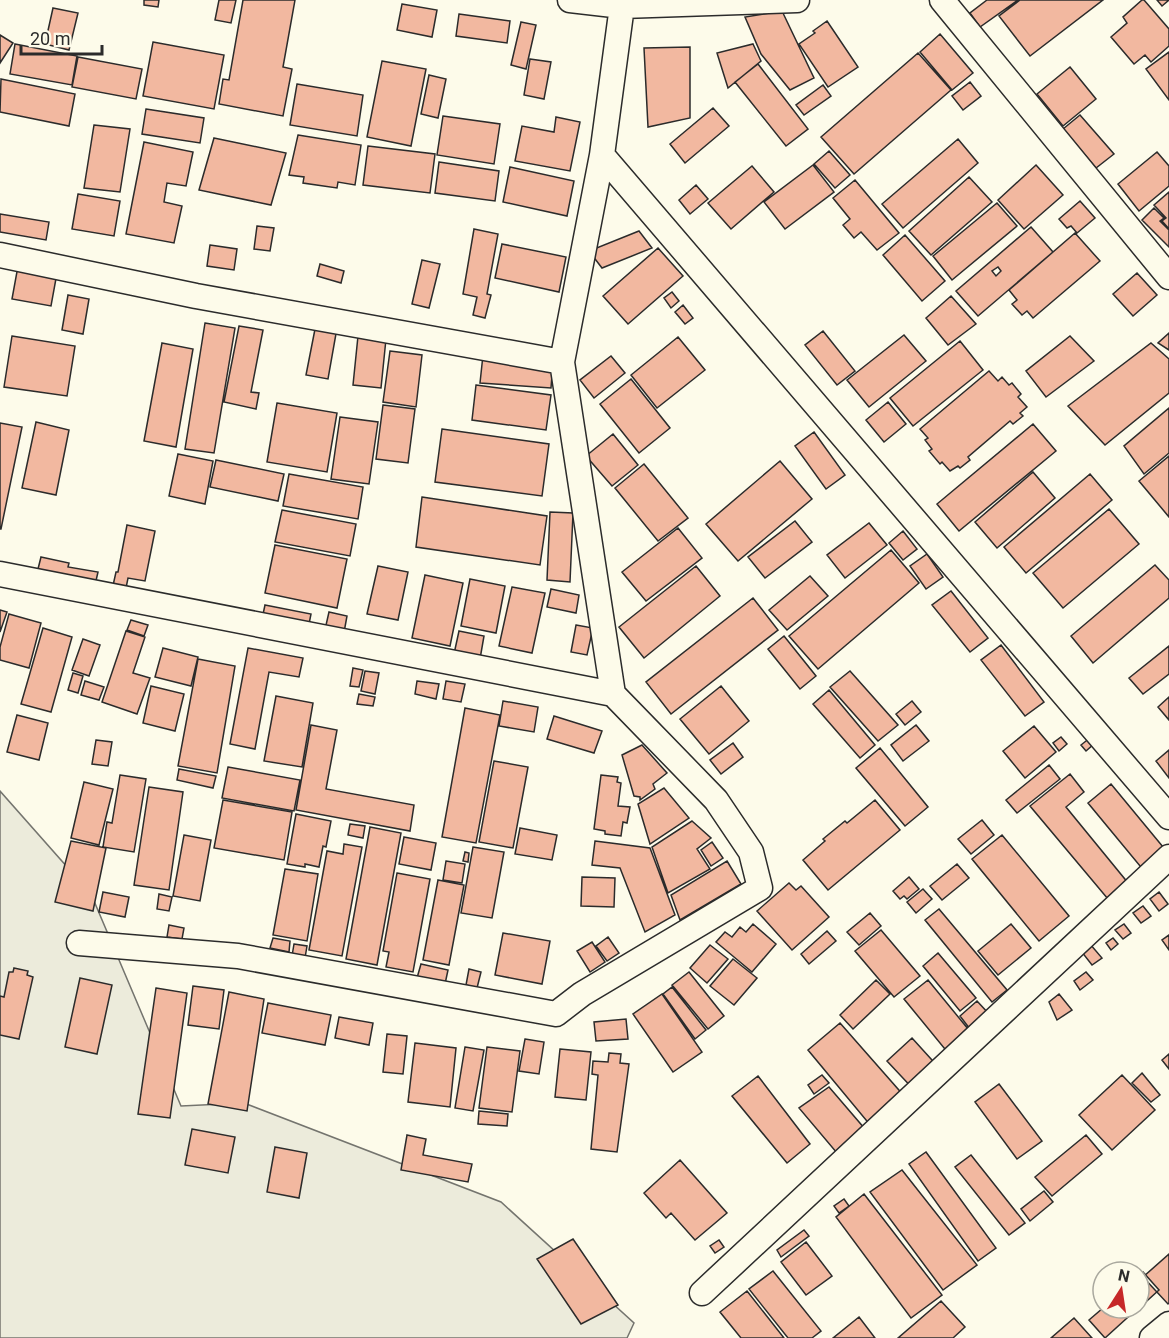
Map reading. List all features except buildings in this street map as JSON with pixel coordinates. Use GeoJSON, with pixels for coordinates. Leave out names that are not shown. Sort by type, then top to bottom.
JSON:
{"type":"FeatureCollection","features":[{"type":"Feature","properties":{"kind":"street"},"geometry":{"type":"LineString","coordinates":[[570,0],[622,6],[797,0]]}},
{"type":"Feature","properties":{"kind":"street"},"geometry":{"type":"LineString","coordinates":[[942,0],[1169,277]]}},
{"type":"Feature","properties":{"kind":"street"},"geometry":{"type":"LineString","coordinates":[[613,694],[562,362],[602,155],[622,6]]}},
{"type":"Feature","properties":{"kind":"street"},"geometry":{"type":"LineString","coordinates":[[602,155],[1169,817]]}},
{"type":"Feature","properties":{"kind":"street"},"geometry":{"type":"LineString","coordinates":[[0,255],[196,296],[562,362]]}},
{"type":"Feature","properties":{"kind":"street"},"geometry":{"type":"LineString","coordinates":[[0,574],[613,694],[716,800],[751,852],[760,888],[582,994],[556,1014],[238,956],[79,943]]}},
{"type":"Feature","properties":{"kind":"street"},"geometry":{"type":"LineString","coordinates":[[702,1293],[1169,856]]}},
{"type":"Feature","properties":{"kind":"street"},"geometry":{"type":"LineString","coordinates":[[1152,1338],[1169,1324]]}},
{"type":"Feature","properties":{"kind":"shaded area"},"geometry":{"type":"Polygon","coordinates":[[[0,791],[91,894],[181,1106],[244,1103],[501,1202],[634,1323],[627,1338],[0,1338],[0,791]]]}}]}
